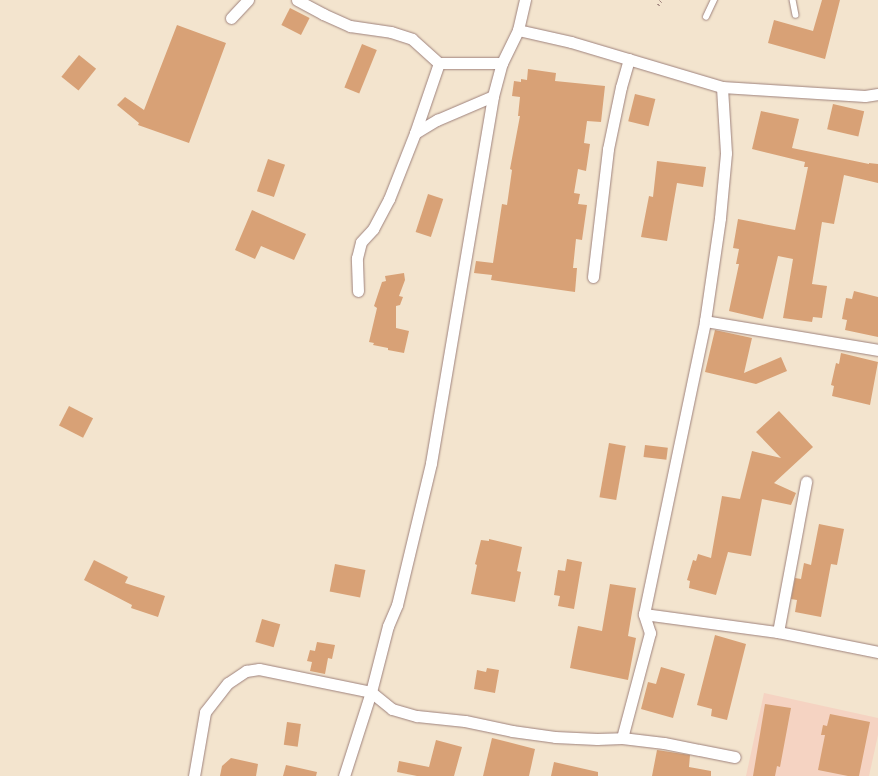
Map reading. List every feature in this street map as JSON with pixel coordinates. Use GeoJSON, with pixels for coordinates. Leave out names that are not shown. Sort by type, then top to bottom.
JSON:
{"type":"FeatureCollection","features":[{"type":"Feature","properties":{"kind":"street"},"geometry":{"type":"LineString","coordinates":[[231,18],[248,0]]}},
{"type":"Feature","properties":{"kind":"street"},"geometry":{"type":"LineString","coordinates":[[297,0],[322,14],[350,26],[391,32],[412,39],[439,64],[502,63]]}},
{"type":"Feature","properties":{"kind":"street"},"geometry":{"type":"LineString","coordinates":[[344,776],[371,692],[388,626],[397,605],[431,463],[493,96],[502,63],[518,30],[525,0]]}},
{"type":"Feature","properties":{"kind":"street"},"geometry":{"type":"LineString","coordinates":[[518,30],[571,42],[722,87],[865,96],[878,94]]}},
{"type":"Feature","properties":{"kind":"street"},"geometry":{"type":"LineString","coordinates":[[593,276],[608,149],[621,87],[629,59]]}},
{"type":"Feature","properties":{"kind":"street"},"geometry":{"type":"LineString","coordinates":[[358,291],[357,258],[361,242],[373,229],[389,199],[415,133],[439,64]]}},
{"type":"Feature","properties":{"kind":"street"},"geometry":{"type":"LineString","coordinates":[[622,738],[650,633],[644,614],[705,321],[720,218],[726,153],[722,87]]}},
{"type":"Feature","properties":{"kind":"street"},"geometry":{"type":"LineString","coordinates":[[415,133],[437,120],[493,96]]}},
{"type":"Feature","properties":{"kind":"street"},"geometry":{"type":"LineString","coordinates":[[705,321],[878,350]]}},
{"type":"Feature","properties":{"kind":"street"},"geometry":{"type":"LineString","coordinates":[[778,632],[806,482]]}},
{"type":"Feature","properties":{"kind":"street"},"geometry":{"type":"LineString","coordinates":[[644,614],[778,632],[878,652]]}},
{"type":"Feature","properties":{"kind":"street"},"geometry":{"type":"LineString","coordinates":[[194,776],[205,712],[228,683],[246,671],[259,669],[371,692],[392,710],[417,716],[465,722],[555,737],[597,739],[622,738],[664,743],[735,757]]}},
{"type":"Feature","properties":{"kind":"lane"},"geometry":{"type":"LineString","coordinates":[[706,17],[714,0]]}},
{"type":"Feature","properties":{"kind":"lane"},"geometry":{"type":"LineString","coordinates":[[793,0],[796,15]]}},
{"type":"Feature","properties":{"kind":"path"},"geometry":{"type":"LineString","coordinates":[[658,5],[660,0]]}},
{"type":"Feature","properties":{"kind":"shaded area"},"geometry":{"type":"Polygon","coordinates":[[[764,693],[878,718],[878,735],[869,776],[746,776],[764,693]]]}},
{"type":"Feature","properties":{"kind":"building"},"geometry":{"type":"Polygon","coordinates":[[[822,0],[840,0],[825,59],[768,43],[774,20],[813,31],[822,0]]]}},
{"type":"Feature","properties":{"kind":"building"},"geometry":{"type":"Polygon","coordinates":[[[290,8],[310,18],[301,35],[281,25],[290,8]]]}},
{"type":"Feature","properties":{"kind":"building"},"geometry":{"type":"Polygon","coordinates":[[[177,25],[226,43],[189,143],[138,125],[139,123],[117,105],[125,97],[144,110],[177,25]]]}},
{"type":"Feature","properties":{"kind":"building"},"geometry":{"type":"Polygon","coordinates":[[[362,44],[377,50],[359,94],[344,88],[362,44]]]}},
{"type":"Feature","properties":{"kind":"building"},"geometry":{"type":"Polygon","coordinates":[[[79,55],[96,69],[78,91],[61,77],[79,55]]]}},
{"type":"Feature","properties":{"kind":"building"},"geometry":{"type":"Polygon","coordinates":[[[528,69],[556,73],[555,81],[605,86],[601,122],[587,121],[584,143],[590,144],[586,171],[578,169],[574,193],[580,194],[578,204],[587,205],[582,240],[576,239],[573,268],[577,268],[575,292],[491,280],[492,275],[474,273],[476,261],[493,263],[502,204],[507,205],[512,170],[510,169],[520,116],[518,116],[520,97],[512,96],[514,81],[521,82],[521,79],[527,80],[528,69]]]}},
{"type":"Feature","properties":{"kind":"building"},"geometry":{"type":"Polygon","coordinates":[[[635,94],[655,99],[649,126],[628,121],[635,94]]]}},
{"type":"Feature","properties":{"kind":"building"},"geometry":{"type":"Polygon","coordinates":[[[833,104],[864,111],[858,137],[827,129],[833,104]]]}},
{"type":"Feature","properties":{"kind":"building"},"geometry":{"type":"Polygon","coordinates":[[[761,111],[799,119],[792,148],[869,164],[878,164],[878,183],[844,175],[834,224],[822,222],[812,284],[827,286],[822,318],[813,317],[812,322],[783,318],[793,259],[778,256],[763,319],[729,311],[739,264],[736,264],[739,249],[733,248],[738,219],[795,230],[808,167],[804,167],[805,162],[752,149],[761,111]]]}},
{"type":"Feature","properties":{"kind":"building"},"geometry":{"type":"Polygon","coordinates":[[[268,159],[285,165],[274,197],[257,191],[268,159]]]}},
{"type":"Feature","properties":{"kind":"building"},"geometry":{"type":"Polygon","coordinates":[[[657,161],[706,167],[703,187],[677,183],[667,241],[641,237],[649,196],[653,197],[657,161]]]}},
{"type":"Feature","properties":{"kind":"building"},"geometry":{"type":"Polygon","coordinates":[[[428,194],[443,199],[431,237],[416,232],[428,194]]]}},
{"type":"Feature","properties":{"kind":"building"},"geometry":{"type":"Polygon","coordinates":[[[252,210],[306,234],[294,260],[261,246],[255,259],[235,250],[252,210]]]}},
{"type":"Feature","properties":{"kind":"building"},"geometry":{"type":"Polygon","coordinates":[[[404,273],[405,280],[399,296],[403,297],[400,305],[396,306],[396,328],[409,331],[404,353],[388,350],[388,348],[373,345],[374,343],[369,342],[377,308],[374,306],[382,282],[386,281],[385,276],[404,273]]]}},
{"type":"Feature","properties":{"kind":"building"},"geometry":{"type":"Polygon","coordinates":[[[854,291],[878,297],[878,337],[845,330],[847,320],[842,319],[846,298],[852,299],[854,291]]]}},
{"type":"Feature","properties":{"kind":"building"},"geometry":{"type":"Polygon","coordinates":[[[715,330],[752,338],[744,373],[781,357],[787,371],[756,384],[705,372],[715,330]]]}},
{"type":"Feature","properties":{"kind":"building"},"geometry":{"type":"Polygon","coordinates":[[[841,353],[878,362],[870,405],[832,396],[834,386],[831,385],[836,363],[839,364],[841,353]]]}},
{"type":"Feature","properties":{"kind":"building"},"geometry":{"type":"Polygon","coordinates":[[[69,406],[93,418],[83,438],[59,426],[69,406]]]}},
{"type":"Feature","properties":{"kind":"building"},"geometry":{"type":"Polygon","coordinates":[[[779,411],[813,447],[774,483],[796,493],[791,505],[762,499],[751,556],[728,552],[716,595],[689,588],[690,581],[687,580],[693,560],[696,561],[698,554],[711,558],[722,496],[740,499],[752,451],[781,458],[756,432],[779,411]]]}},
{"type":"Feature","properties":{"kind":"building"},"geometry":{"type":"Polygon","coordinates":[[[609,443],[626,446],[616,500],[599,497],[609,443]]]}},
{"type":"Feature","properties":{"kind":"building"},"geometry":{"type":"Polygon","coordinates":[[[645,445],[668,448],[666,460],[644,457],[645,445]]]}},
{"type":"Feature","properties":{"kind":"building"},"geometry":{"type":"Polygon","coordinates":[[[819,524],[844,529],[837,565],[831,564],[821,617],[795,612],[797,600],[791,599],[795,578],[801,579],[804,563],[811,565],[819,524]]]}},
{"type":"Feature","properties":{"kind":"building"},"geometry":{"type":"Polygon","coordinates":[[[489,539],[522,547],[517,571],[521,572],[515,602],[471,594],[477,565],[475,564],[481,540],[489,541],[489,539]]]}},
{"type":"Feature","properties":{"kind":"building"},"geometry":{"type":"Polygon","coordinates":[[[567,559],[582,562],[574,609],[558,606],[560,596],[554,595],[558,570],[565,571],[567,559]]]}},
{"type":"Feature","properties":{"kind":"building"},"geometry":{"type":"Polygon","coordinates":[[[94,560],[128,577],[125,583],[165,596],[158,617],[131,608],[132,605],[84,580],[94,560]]]}},
{"type":"Feature","properties":{"kind":"building"},"geometry":{"type":"Polygon","coordinates":[[[335,564],[365,570],[360,597],[330,591],[335,564]]]}},
{"type":"Feature","properties":{"kind":"building"},"geometry":{"type":"Polygon","coordinates":[[[610,584],[636,588],[628,636],[636,638],[628,680],[570,668],[578,626],[602,631],[610,584]]]}},
{"type":"Feature","properties":{"kind":"building"},"geometry":{"type":"Polygon","coordinates":[[[262,619],[280,624],[274,647],[255,642],[262,619]]]}},
{"type":"Feature","properties":{"kind":"building"},"geometry":{"type":"Polygon","coordinates":[[[715,635],[746,644],[727,720],[711,716],[712,709],[697,705],[715,635]]]}},
{"type":"Feature","properties":{"kind":"building"},"geometry":{"type":"Polygon","coordinates":[[[317,642],[335,645],[332,659],[328,658],[325,674],[310,671],[312,662],[307,661],[310,650],[315,651],[317,642]]]}},
{"type":"Feature","properties":{"kind":"building"},"geometry":{"type":"Polygon","coordinates":[[[661,667],[685,674],[673,718],[641,709],[648,682],[656,684],[661,667]]]}},
{"type":"Feature","properties":{"kind":"building"},"geometry":{"type":"Polygon","coordinates":[[[487,668],[499,670],[495,693],[474,689],[477,670],[486,672],[487,668]]]}},
{"type":"Feature","properties":{"kind":"building"},"geometry":{"type":"Polygon","coordinates":[[[765,704],[791,708],[780,767],[777,766],[775,776],[753,776],[765,704]]]}},
{"type":"Feature","properties":{"kind":"building"},"geometry":{"type":"Polygon","coordinates":[[[830,714],[870,722],[859,776],[848,776],[818,770],[825,735],[821,735],[823,725],[827,726],[830,714]]]}},
{"type":"Feature","properties":{"kind":"building"},"geometry":{"type":"Polygon","coordinates":[[[287,722],[301,724],[298,747],[284,745],[287,722]]]}},
{"type":"Feature","properties":{"kind":"building"},"geometry":{"type":"Polygon","coordinates":[[[492,738],[535,749],[529,776],[483,776],[492,738]]]}},
{"type":"Feature","properties":{"kind":"building"},"geometry":{"type":"Polygon","coordinates":[[[436,740],[462,747],[454,776],[417,776],[397,772],[399,761],[429,767],[436,740]]]}},
{"type":"Feature","properties":{"kind":"building"},"geometry":{"type":"Polygon","coordinates":[[[657,750],[690,755],[689,767],[711,771],[711,776],[652,776],[657,750]]]}},
{"type":"Feature","properties":{"kind":"building"},"geometry":{"type":"Polygon","coordinates":[[[231,758],[258,764],[256,776],[220,776],[222,766],[231,758]]]}},
{"type":"Feature","properties":{"kind":"building"},"geometry":{"type":"Polygon","coordinates":[[[554,762],[598,772],[598,776],[551,776],[554,762]]]}},
{"type":"Feature","properties":{"kind":"building"},"geometry":{"type":"Polygon","coordinates":[[[286,765],[317,772],[316,776],[283,776],[286,765]]]}}]}
